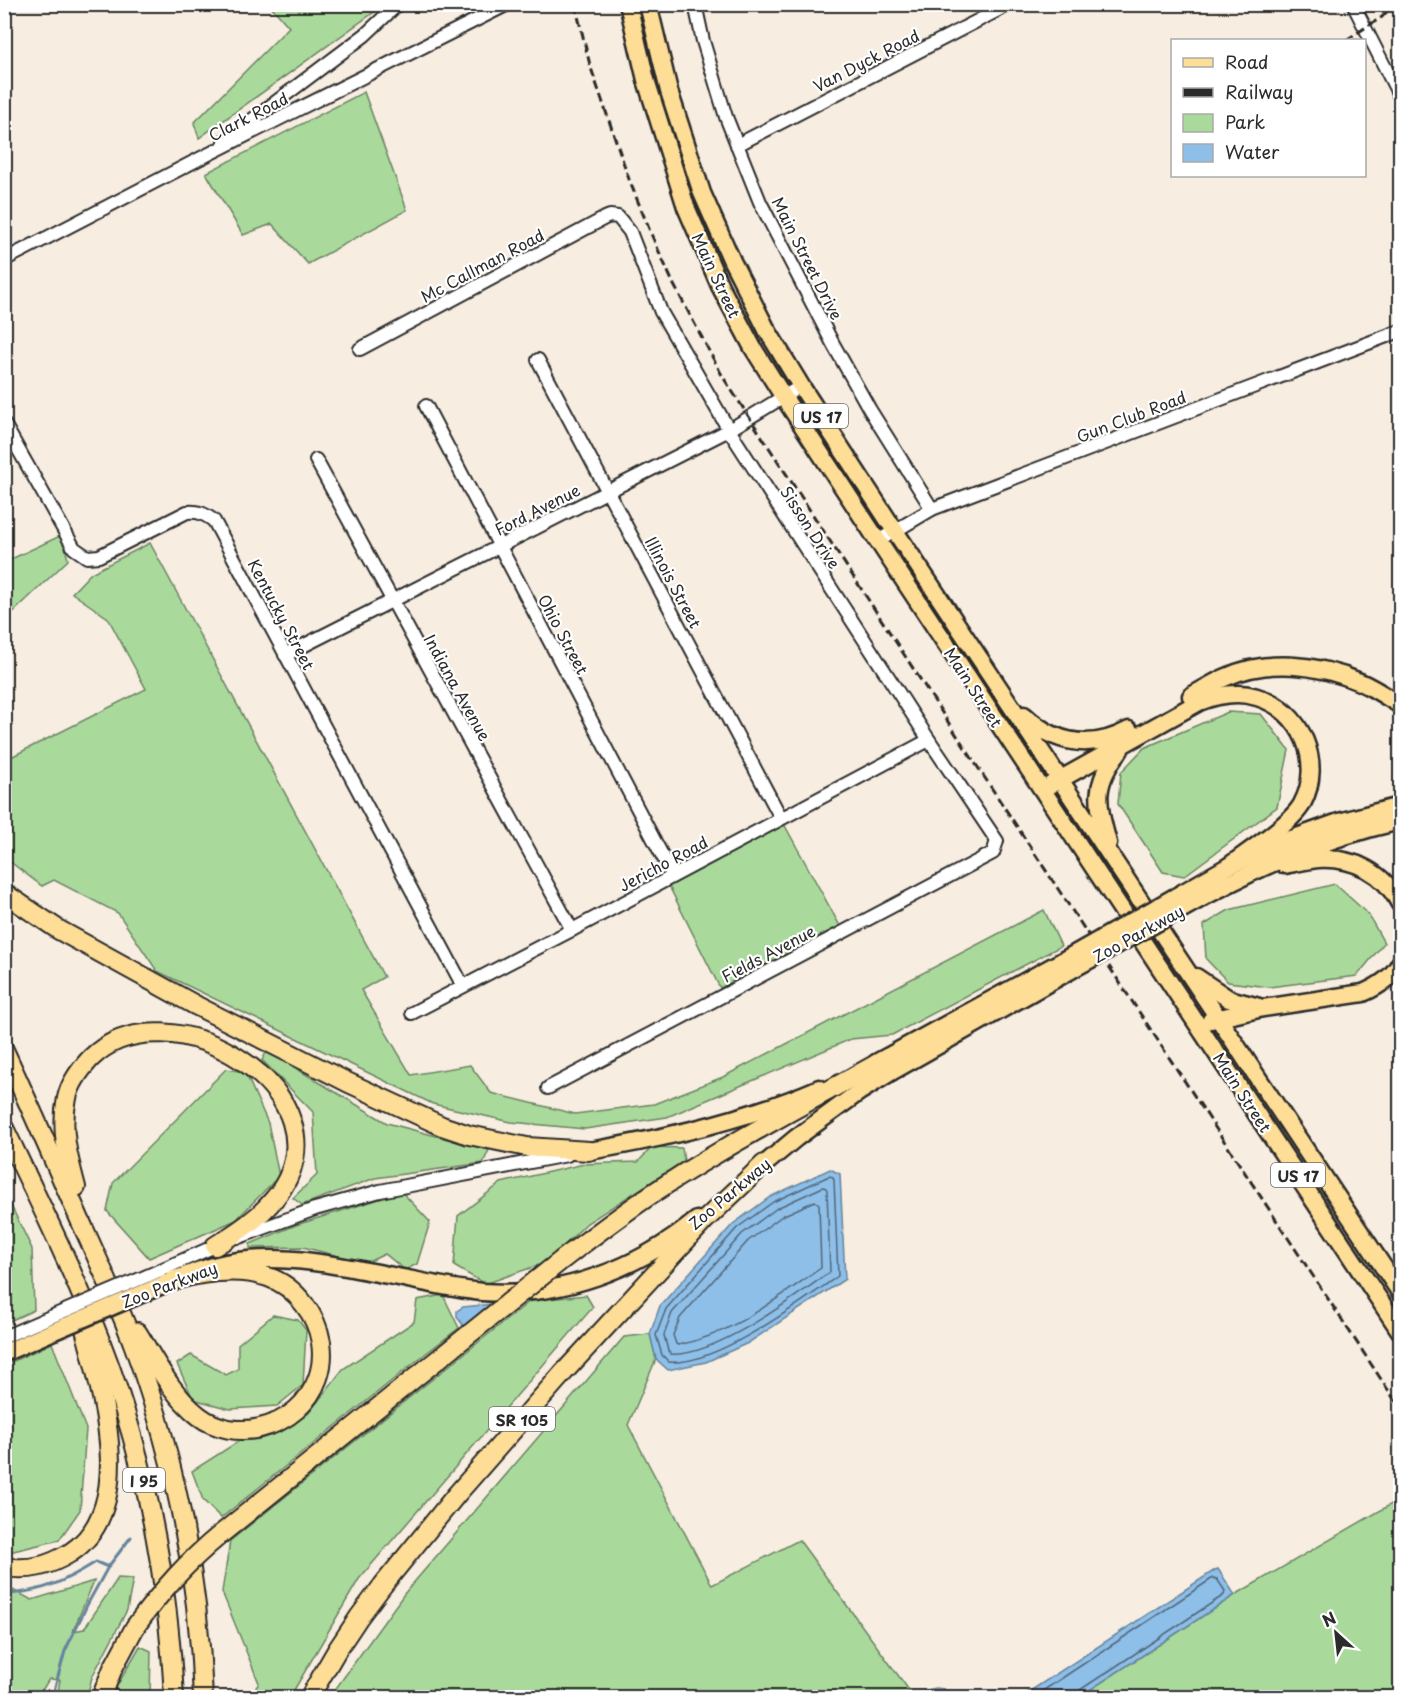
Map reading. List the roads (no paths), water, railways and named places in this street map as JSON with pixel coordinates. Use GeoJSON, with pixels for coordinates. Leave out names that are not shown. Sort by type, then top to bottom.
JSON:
{"type":"FeatureCollection","features":[{"type":"Feature","properties":{"kind":"highway"},"geometry":{"type":"LineString","coordinates":[[4,893],[59,930],[197,1006],[347,1082],[442,1126],[469,1135],[527,1147],[589,1151]]}},
{"type":"Feature","properties":{"kind":"highway"},"geometry":{"type":"LineString","coordinates":[[90,1241],[65,1141],[64,1120],[69,1092],[85,1065],[105,1047],[117,1040],[132,1035],[169,1035],[188,1038],[227,1051],[243,1061],[259,1073],[279,1095],[292,1120],[295,1152],[284,1186],[256,1217],[214,1246]]}},
{"type":"Feature","properties":{"kind":"highway","name":"I 95"},"geometry":{"type":"LineString","coordinates":[[4,1050],[110,1288],[131,1339],[153,1403],[176,1488],[189,1554],[196,1602],[203,1698]]}},
{"type":"Feature","properties":{"kind":"highway","name":"SR 105"},"geometry":{"type":"LineString","coordinates":[[101,1698],[113,1668],[135,1627],[155,1599],[176,1574],[221,1534],[563,1259],[667,1184],[887,1058]]}},
{"type":"Feature","properties":{"kind":"highway","name":"I 95"},"geometry":{"type":"LineString","coordinates":[[4,1128],[98,1335],[132,1436],[146,1491],[164,1585],[174,1698]]}},
{"type":"Feature","properties":{"kind":"highway","name":"SR 105"},"geometry":{"type":"LineString","coordinates":[[309,1698],[359,1617],[457,1494],[564,1371],[705,1220],[764,1164]]}},
{"type":"Feature","properties":{"kind":"highway"},"geometry":{"type":"LineString","coordinates":[[4,1567],[35,1568],[55,1561],[75,1550],[93,1529],[105,1504],[109,1488],[108,1425],[71,1272]]}},
{"type":"Feature","properties":{"kind":"highway"},"geometry":{"type":"LineString","coordinates":[[110,1288],[172,1388],[184,1403],[213,1425],[232,1430],[250,1431],[267,1427],[282,1420],[308,1399],[320,1370],[321,1340],[310,1312],[289,1288],[251,1273],[216,1272],[174,1280]]}},
{"type":"Feature","properties":{"kind":"main road","name":"Main Street"},"geometry":{"type":"LineString","coordinates":[[628,4],[646,80],[686,207],[720,286],[753,348],[878,541],[1399,1328]]}},
{"type":"Feature","properties":{"kind":"main road","name":"Main Street"},"geometry":{"type":"LineString","coordinates":[[648,4],[669,91],[702,193],[749,296],[801,386],[1401,1292]]}},
{"type":"Feature","properties":{"kind":"main road"},"geometry":{"type":"LineString","coordinates":[[1039,785],[1225,678],[1258,668],[1291,665],[1309,667],[1361,682],[1401,705]]}},
{"type":"Feature","properties":{"kind":"main road"},"geometry":{"type":"LineString","coordinates":[[1008,700],[1032,723],[1068,741],[1096,741],[1126,737],[1212,697],[1246,694],[1268,700],[1283,711],[1297,724],[1307,743],[1311,765],[1310,785],[1301,806],[1287,822],[1228,866]]}},
{"type":"Feature","properties":{"kind":"main road"},"geometry":{"type":"LineString","coordinates":[[1111,856],[1103,824],[1099,790],[1107,766],[1126,737]]}},
{"type":"Feature","properties":{"kind":"main road","name":"Zoo Parkway"},"geometry":{"type":"LineString","coordinates":[[4,1353],[51,1325],[150,1282],[174,1280],[205,1268],[247,1260],[283,1259],[321,1262],[481,1292],[520,1292],[552,1288],[599,1276],[645,1255],[687,1229],[828,1114],[891,1072],[1068,965],[1178,903],[1228,866],[1339,822],[1401,806]]}},
{"type":"Feature","properties":{"kind":"main road","name":"Zoo Parkway"},"geometry":{"type":"LineString","coordinates":[[1178,903],[1219,888],[1277,860],[1337,837],[1401,821]]}},
{"type":"Feature","properties":{"kind":"main road"},"geometry":{"type":"LineString","coordinates":[[1249,874],[1318,859],[1349,862],[1369,869],[1383,879],[1401,903]]}},
{"type":"Feature","properties":{"kind":"main road"},"geometry":{"type":"LineString","coordinates":[[1198,1023],[1263,1008],[1363,993],[1372,990],[1389,977],[1401,963]]}},
{"type":"Feature","properties":{"kind":"main road","name":"Zoo Parkway"},"geometry":{"type":"LineString","coordinates":[[589,1151],[635,1143],[725,1121],[805,1094],[887,1058],[1068,965]]}},
{"type":"Feature","properties":{"kind":"main road"},"geometry":{"type":"LineString","coordinates":[[1188,972],[1229,999],[1263,1008]]}},
{"type":"Feature","properties":{"kind":"main road"},"geometry":{"type":"LineString","coordinates":[[1380,1261],[1401,1282]]}},
{"type":"Feature","properties":{"kind":"street"},"geometry":{"type":"LineString","coordinates":[[199,159],[365,35],[398,4]]}},
{"type":"Feature","properties":{"kind":"street","name":"Clark Road"},"geometry":{"type":"LineString","coordinates":[[4,260],[508,4]]}},
{"type":"Feature","properties":{"kind":"street","name":"Main Street Drive"},"geometry":{"type":"LineString","coordinates":[[694,4],[726,117],[760,202],[832,342],[870,410],[932,509]]}},
{"type":"Feature","properties":{"kind":"street","name":"Van Dyck Road"},"geometry":{"type":"LineString","coordinates":[[737,145],[1010,4]]}},
{"type":"Feature","properties":{"kind":"street"},"geometry":{"type":"LineString","coordinates":[[1353,4],[1401,97]]}},
{"type":"Feature","properties":{"kind":"street","name":"Mc Callman Road"},"geometry":{"type":"LineString","coordinates":[[360,349],[605,218],[610,216],[621,219]]}},
{"type":"Feature","properties":{"kind":"street","name":"Sisson Drive"},"geometry":{"type":"LineString","coordinates":[[621,219],[630,232],[661,312],[729,430],[997,841]]}},
{"type":"Feature","properties":{"kind":"street","name":"Gun Club Road"},"geometry":{"type":"LineString","coordinates":[[878,541],[932,509],[1401,331]]}},
{"type":"Feature","properties":{"kind":"street","name":"Illinois Street"},"geometry":{"type":"LineString","coordinates":[[538,360],[781,818]]}},
{"type":"Feature","properties":{"kind":"street","name":"Ford Avenue"},"geometry":{"type":"LineString","coordinates":[[285,655],[729,430],[801,386]]}},
{"type":"Feature","properties":{"kind":"street","name":"Ohio Street"},"geometry":{"type":"LineString","coordinates":[[426,406],[673,876]]}},
{"type":"Feature","properties":{"kind":"street","name":"Kentucky Street"},"geometry":{"type":"LineString","coordinates":[[4,424],[74,548],[87,557],[99,556],[176,515],[197,512],[205,514],[214,521],[463,986]]}},
{"type":"Feature","properties":{"kind":"street","name":"Indiana Avenue"},"geometry":{"type":"LineString","coordinates":[[316,460],[572,930]]}},
{"type":"Feature","properties":{"kind":"street","name":"Jericho Road"},"geometry":{"type":"LineString","coordinates":[[412,1012],[572,930],[929,740]]}},
{"type":"Feature","properties":{"kind":"street","name":"Fields Avenue"},"geometry":{"type":"LineString","coordinates":[[548,1088],[993,853],[997,841]]}},
{"type":"Feature","properties":{"kind":"street","name":"Zoo Parkway"},"geometry":{"type":"LineString","coordinates":[[150,1282],[214,1246],[343,1200],[411,1184],[589,1151]]}},
{"type":"Feature","properties":{"kind":"street","name":"Zoo Parkway"},"geometry":{"type":"LineString","coordinates":[[4,1337],[51,1325]]}},
{"type":"Feature","properties":{"kind":"water"},"geometry":{"type":"Polygon","coordinates":[[[830,1169],[840,1174],[845,1279],[748,1343],[706,1362],[668,1370],[656,1359],[650,1334],[660,1306],[733,1224],[770,1197],[830,1169]]]}},
{"type":"Feature","properties":{"kind":"water"},"geometry":{"type":"Polygon","coordinates":[[[493,1304],[467,1326],[463,1325],[457,1317],[457,1311],[463,1307],[493,1304]]]}},
{"type":"Feature","properties":{"kind":"water"},"geometry":{"type":"Polygon","coordinates":[[[1218,1569],[1235,1595],[1079,1697],[1021,1697],[1215,1570],[1218,1569]]]}},
{"type":"Feature","properties":{"kind":"water"},"geometry":{"type":"Polygon","coordinates":[[[944,1689],[950,1697],[914,1697],[927,1690],[944,1689]]]}},
{"type":"Feature","properties":{"kind":"waterway"},"geometry":{"type":"LineString","coordinates":[[52,1698],[65,1651],[87,1605],[108,1567],[131,1537]]}},
{"type":"Feature","properties":{"kind":"waterway"},"geometry":{"type":"LineString","coordinates":[[10,1594],[55,1584],[96,1562],[108,1567]]}},
{"type":"Feature","properties":{"kind":"railway"},"geometry":{"type":"LineString","coordinates":[[575,4],[590,65],[630,182],[674,285],[723,377],[1400,1408]]}},
{"type":"Feature","properties":{"kind":"railway"},"geometry":{"type":"LineString","coordinates":[[1348,39],[1382,17],[1394,4]]}}]}
